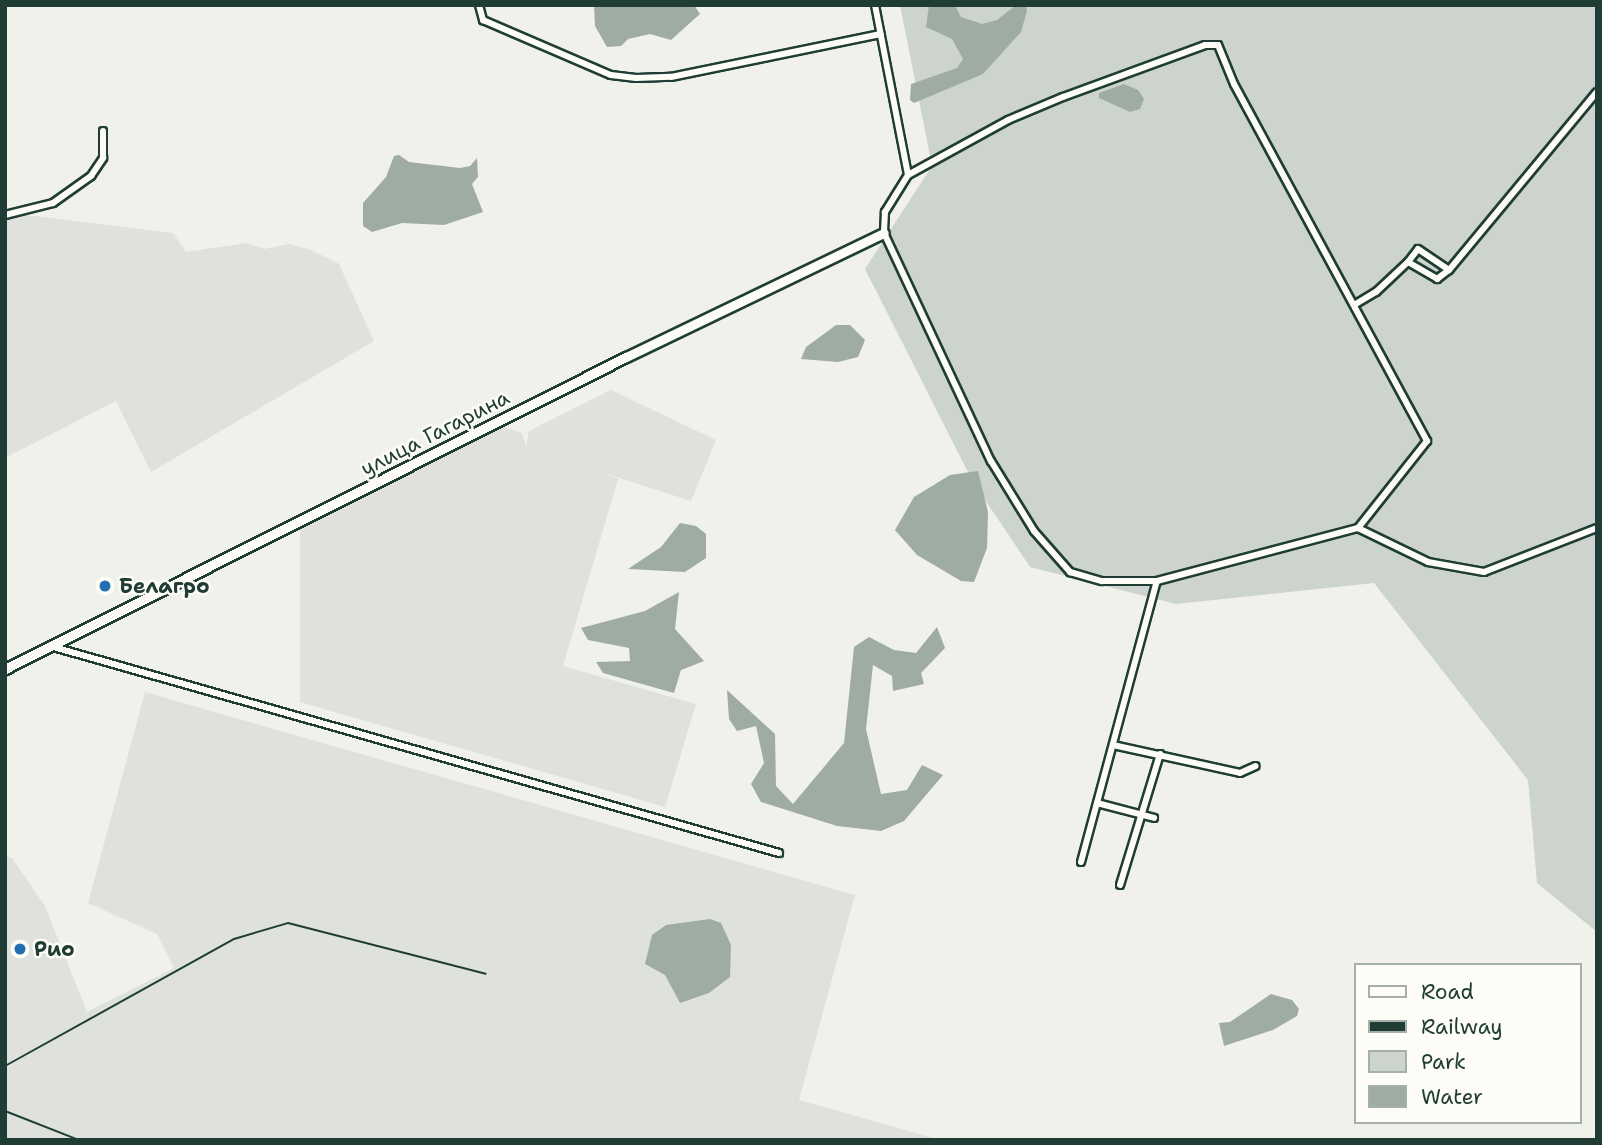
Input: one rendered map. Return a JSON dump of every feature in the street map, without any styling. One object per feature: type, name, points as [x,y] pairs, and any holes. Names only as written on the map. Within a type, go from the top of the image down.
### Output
[{"type":"street","points":[[479,5],[483,20],[611,75],[636,78],[671,77],[881,34]]},
{"type":"street","points":[[876,5],[908,176]]},
{"type":"street","points":[[1205,45],[1218,45],[1234,84],[1427,441],[1357,528],[1157,581],[1080,576],[1062,564],[1034,531],[991,461],[884,233],[886,212],[908,176],[1008,120],[1063,96],[1205,45]]},
{"type":"street","points":[[1408,262],[1437,279],[1449,270],[1597,92]]},
{"type":"street","points":[[5,215],[53,203],[91,176],[103,159],[103,131]]},
{"type":"street","name":"улица Гагарина","points":[[5,669],[884,233]]},
{"type":"street","points":[[1353,305],[1376,292],[1418,249],[1449,270]]},
{"type":"street","points":[[1357,528],[1428,562],[1476,572],[1490,570],[1597,528]]},
{"type":"street","points":[[1081,862],[1157,581]]},
{"type":"street","points":[[50,646],[779,853]]},
{"type":"street","points":[[1113,745],[1240,773],[1256,766]]},
{"type":"street","points":[[1120,886],[1160,754]]},
{"type":"street","points":[[1097,803],[1154,818]]},
{"type":"shaded area","points":[[18,214],[173,233],[186,252],[247,243],[264,249],[289,244],[311,250],[339,264],[374,341],[151,472],[116,401],[5,458],[5,218]]},
{"type":"shaded area","points":[[611,390],[716,440],[691,501],[607,474],[618,479],[563,666],[696,704],[665,807],[300,702],[300,526],[501,426],[522,433],[526,447],[529,431]]},
{"type":"shaded area","points":[[145,692],[855,895],[799,1100],[941,1140],[5,1140],[5,856],[12,858],[45,906],[87,1012],[174,968],[157,934],[88,903]]},
{"type":"green space","points":[[900,5],[1597,5],[1597,932],[1537,883],[1528,780],[1374,583],[1176,604],[1030,567],[973,482],[865,269],[932,166]]},
{"type":"water","points":[[594,5],[694,5],[700,14],[671,40],[650,34],[628,39],[621,46],[607,47],[595,26]]},
{"type":"water","points":[[929,5],[955,5],[961,17],[982,24],[997,20],[1016,5],[1026,5],[1027,11],[1021,32],[983,74],[914,103],[910,100],[911,84],[957,68],[963,59],[952,39],[926,27]]},
{"type":"water","points":[[1124,84],[1138,90],[1144,99],[1140,109],[1130,112],[1099,98],[1099,93]]},
{"type":"water","points":[[399,155],[409,162],[460,168],[470,166],[477,158],[478,177],[472,184],[483,212],[444,225],[402,223],[372,232],[363,226],[363,203],[386,177],[394,156]]},
{"type":"water","points":[[836,325],[850,325],[865,340],[858,357],[838,362],[801,359],[806,347]]},
{"type":"water","points":[[978,471],[988,512],[987,548],[974,582],[961,581],[917,555],[895,530],[914,497],[950,475]]},
{"type":"water","points":[[680,523],[696,526],[706,534],[706,558],[685,572],[628,569],[661,547]]},
{"type":"water","points":[[679,592],[675,629],[704,661],[681,670],[674,693],[603,673],[596,662],[630,661],[629,648],[588,640],[581,628],[645,611]]},
{"type":"water","points":[[937,627],[945,648],[921,673],[924,684],[893,691],[892,676],[873,665],[866,729],[881,794],[907,790],[922,765],[943,775],[904,821],[881,831],[837,826],[761,802],[751,784],[764,763],[756,726],[737,731],[729,719],[727,690],[775,734],[776,786],[793,804],[844,743],[854,647],[869,637],[894,650],[916,653]]},
{"type":"water","points":[[710,919],[721,923],[731,945],[730,977],[709,993],[680,1003],[665,975],[645,964],[652,935],[666,925]]},
{"type":"water","points":[[1271,994],[1292,1000],[1299,1009],[1297,1016],[1273,1030],[1224,1046],[1219,1023],[1230,1022]]},
{"type":"railway","points":[[5,1066],[234,939],[288,923],[486,974]]},
{"type":"railway","points":[[5,1111],[79,1140]]},
{"type":"place","name":"Белагро","points":[[105,586]]},
{"type":"place","name":"Рио","points":[[20,949]]}]
